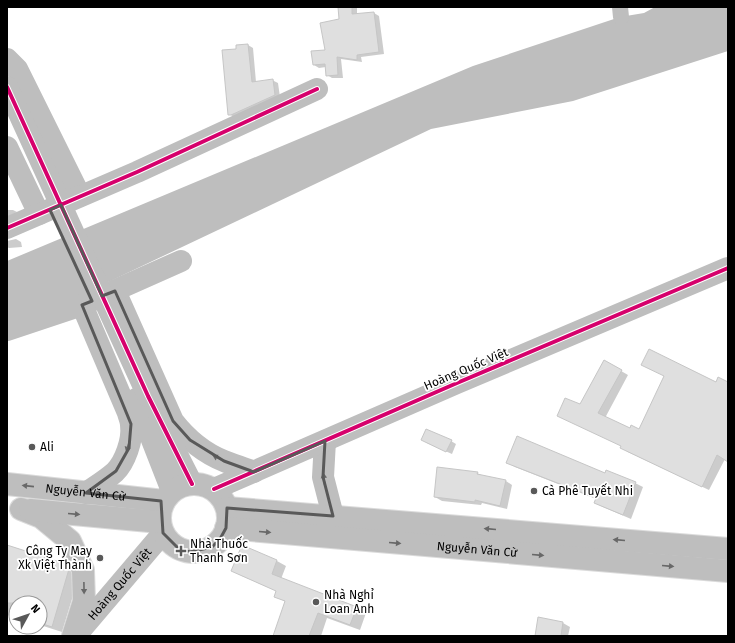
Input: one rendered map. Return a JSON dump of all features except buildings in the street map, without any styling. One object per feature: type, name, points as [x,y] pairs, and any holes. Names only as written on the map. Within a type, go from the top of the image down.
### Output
[{"type":"street","points":[[7,59],[17,69],[80,196]]},
{"type":"street","points":[[7,87],[142,397],[168,496]]},
{"type":"street","points":[[7,228],[137,172],[317,89]]},
{"type":"street","points":[[7,115],[142,397],[192,484]]},
{"type":"street","points":[[7,147],[39,214]]},
{"type":"street","points":[[7,330],[82,305],[181,261]]},
{"type":"street","name":"Hoàng Quốc Việt","points":[[214,489],[457,383],[728,268]]},
{"type":"street","points":[[115,291],[173,421],[182,432],[205,452],[254,472]]},
{"type":"street","points":[[82,305],[132,424],[129,448],[116,471],[86,493]]},
{"type":"street","points":[[325,440],[323,477],[332,516]]},
{"type":"street","name":"Nguyễn Văn Cừ","points":[[7,484],[86,493],[168,496]]},
{"type":"street","points":[[192,484],[203,485],[214,489],[221,497],[227,518],[220,539],[212,547],[201,551],[190,552],[179,548],[170,542],[162,528],[161,510],[168,496],[182,486],[192,484]]},
{"type":"street","points":[[14,508],[41,517],[70,541],[83,570],[84,601],[73,636]]},
{"type":"street","name":"Nguyễn Văn Cừ","points":[[14,508],[162,528]]},
{"type":"street","name":"Nguyễn Văn Cừ","points":[[227,518],[332,516],[728,549]]},
{"type":"street","name":"Nguyễn Văn Cừ","points":[[227,518],[728,571]]},
{"type":"street","name":"Hoàng Quốc Việt","points":[[76,636],[162,528]]},
{"type":"highlighted area","points":[[61,205],[102,296],[115,291],[173,421],[190,440],[224,461],[254,472],[325,441],[323,477],[333,516],[227,508],[226,528],[220,539],[212,547],[190,552],[179,549],[163,533],[161,501],[86,493],[116,471],[129,448],[131,424],[82,305],[92,301],[50,210]]},
{"type":"shaded area","points":[[655,7],[728,7],[728,51],[573,101],[431,129],[7,330],[7,261],[473,66],[620,17],[644,13]]},
{"type":"waterway","points":[[620,7],[621,17]]},
{"type":"cycle path","points":[[7,87],[148,396],[192,484]]},
{"type":"cycle path","points":[[7,228],[137,172],[317,89]]},
{"type":"cycle path","points":[[214,489],[457,383],[728,268]]},
{"type":"place","name":"Ali","points":[[32,447]]},
{"type":"place","name":"Cà Phê Tuyết Nhi","points":[[534,491]]},
{"type":"place","name":"Nhà Thuốc Thanh Sơn","points":[[181,551]]},
{"type":"place","name":"Công Ty May Xk Việt Thành","points":[[100,558]]},
{"type":"place","name":"Nhà Nghỉ Loan Anh","points":[[316,602]]}]
